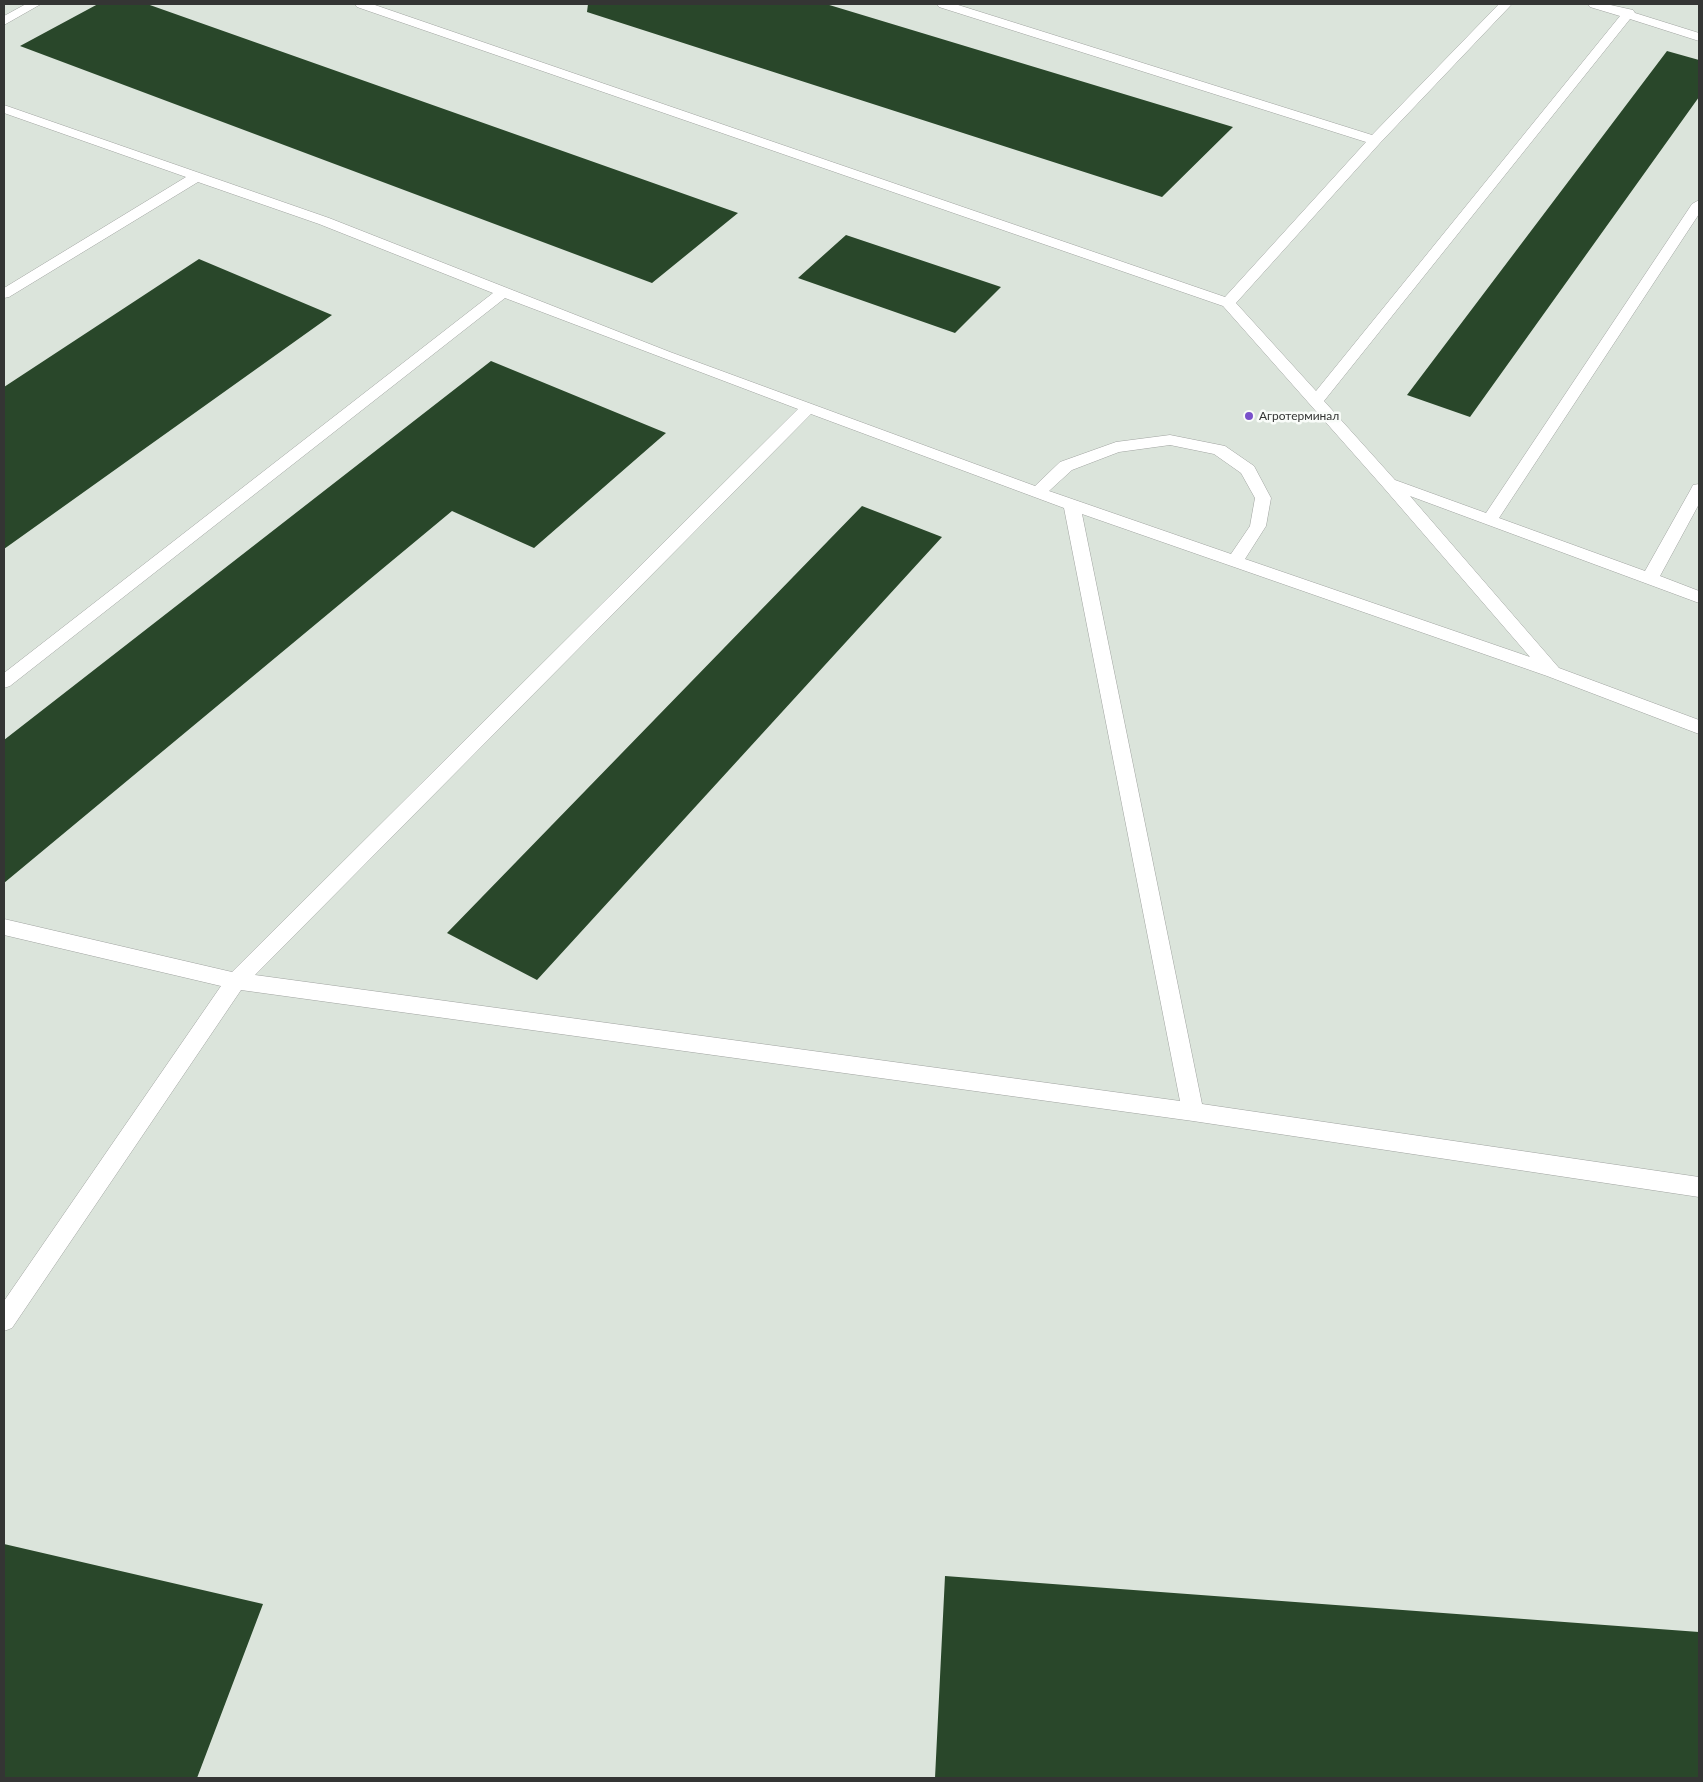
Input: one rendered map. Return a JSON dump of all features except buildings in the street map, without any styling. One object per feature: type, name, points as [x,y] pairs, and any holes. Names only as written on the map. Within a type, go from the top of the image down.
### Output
[{"type":"lane","points":[[4,21],[35,4]]},
{"type":"lane","points":[[361,4],[1228,303],[1554,672]]},
{"type":"lane","points":[[943,4],[1375,140]]},
{"type":"lane","points":[[1228,303],[1375,140],[1506,4]]},
{"type":"lane","points":[[1594,4],[1622,9],[1699,37]]},
{"type":"lane","points":[[1316,401],[1622,9]]},
{"type":"lane","points":[[4,109],[324,221],[502,293],[1072,505],[1554,672],[1699,727]]},
{"type":"lane","points":[[4,294],[196,177]]},
{"type":"lane","points":[[1490,519],[1699,204]]},
{"type":"lane","points":[[4,682],[502,293]]},
{"type":"lane","points":[[4,1320],[236,982],[809,407]]},
{"type":"lane","points":[[1038,492],[1066,466],[1116,447],[1170,440],[1219,450],[1248,470],[1263,498],[1258,526],[1235,560]]},
{"type":"lane","points":[[1389,483],[1650,578],[1699,598]]},
{"type":"lane","points":[[1650,578],[1699,489]]},
{"type":"lane","points":[[1072,505],[1193,1112]]},
{"type":"lane","points":[[4,927],[236,982],[1193,1112],[1699,1187]]},
{"type":"shaded area","points":[[4,4],[1699,4],[1699,1778],[4,1778]]},
{"type":"place","name":"Агротерминал","points":[[1249,416]]}]
